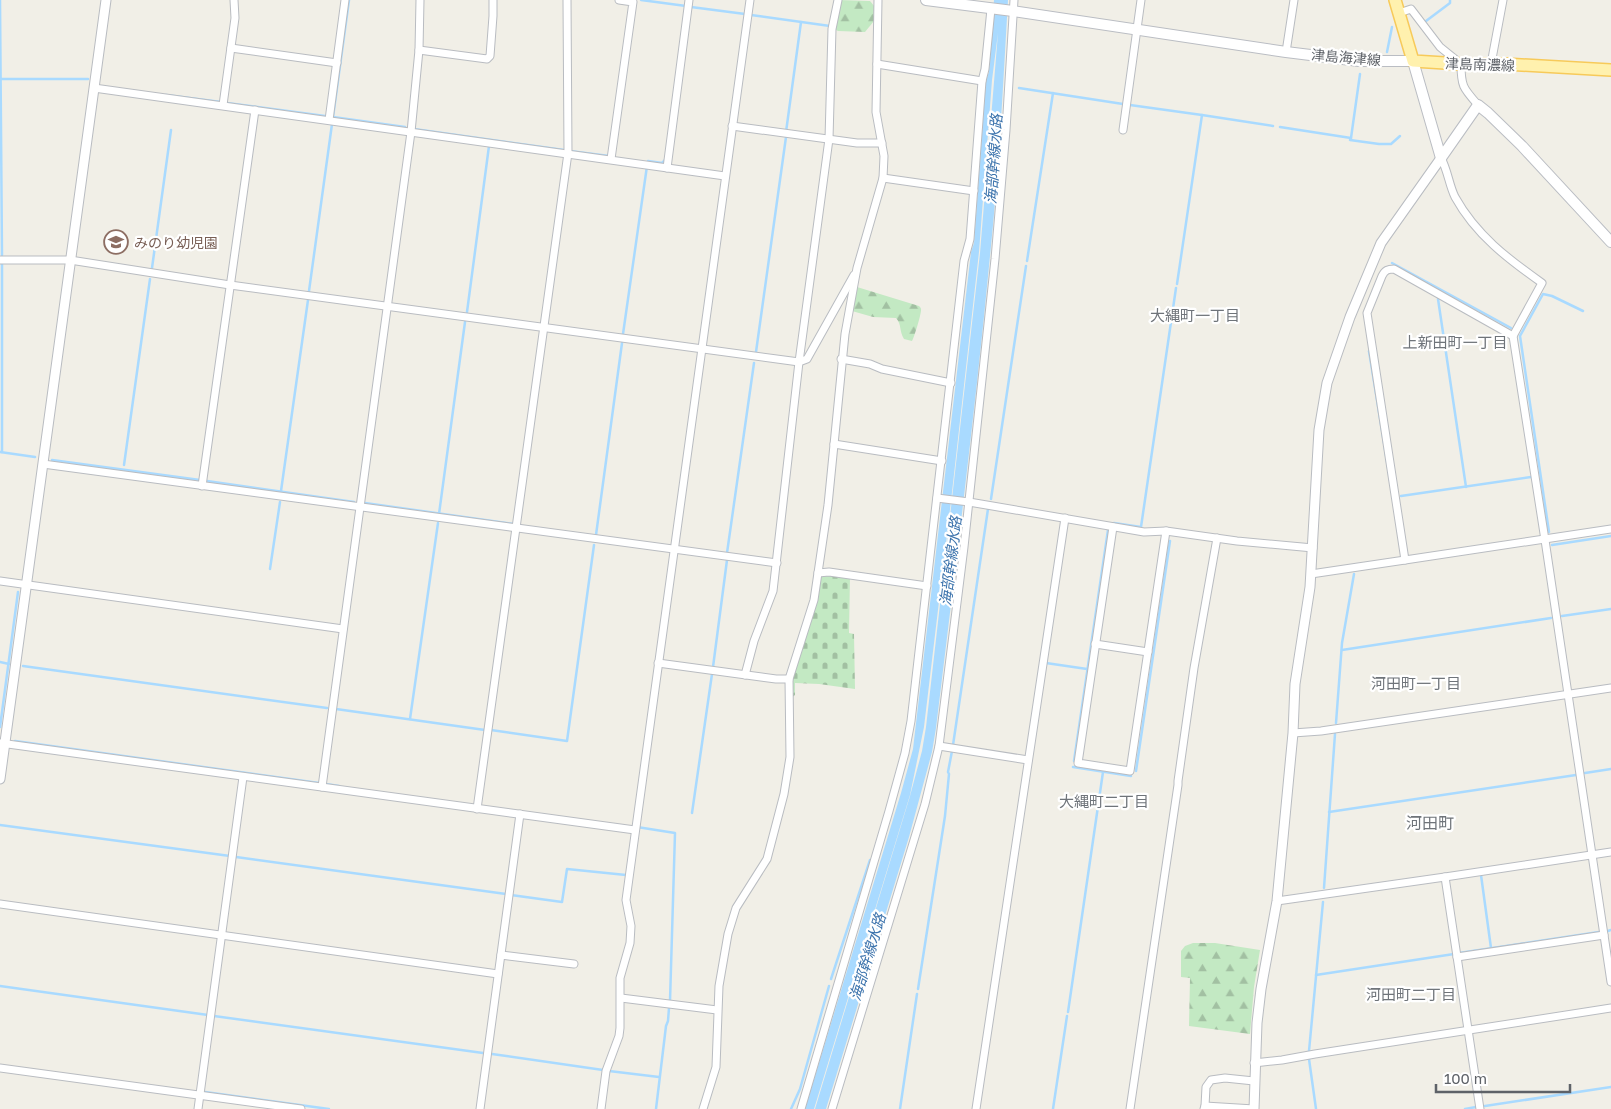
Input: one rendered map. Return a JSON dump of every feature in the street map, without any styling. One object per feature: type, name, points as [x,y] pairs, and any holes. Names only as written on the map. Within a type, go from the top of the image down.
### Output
[{"type":"main road","name":"津島海津線","points":[[926,0],[989,6],[1011,11],[1286,52],[1359,60],[1413,61]]},
{"type":"main road","points":[[1395,0],[1441,158]]},
{"type":"main road","name":"津島南濃線","points":[[1413,61],[1611,70]]},
{"type":"main road","points":[[1441,158],[1478,105],[1522,146],[1611,242]]},
{"type":"street","points":[[0,779],[2,744],[27,585],[106,0]]},
{"type":"street","points":[[223,105],[235,18],[234,0]]},
{"type":"street","points":[[329,120],[345,0]]},
{"type":"street","points":[[322,787],[411,132],[419,50],[420,0]]},
{"type":"street","points":[[419,50],[487,59],[490,56],[493,0]]},
{"type":"street","points":[[477,809],[568,153],[567,0]]},
{"type":"street","points":[[611,160],[633,2],[619,0]]},
{"type":"street","points":[[667,168],[689,0]]},
{"type":"street","points":[[601,1109],[606,1071],[619,1036],[620,978],[630,943],[631,926],[626,900],[750,0]]},
{"type":"street","points":[[745,675],[754,641],[774,591],[799,362],[829,139],[832,29],[838,0]]},
{"type":"street","points":[[703,1109],[716,1067],[719,986],[731,925],[736,908],[767,858],[784,794],[790,757],[789,679],[814,600],[828,505],[841,359],[845,334],[858,268],[883,178],[884,156],[876,112],[878,0]]},
{"type":"street","points":[[832,1109],[925,804],[939,746],[969,502],[995,259],[1006,130],[1011,11],[1014,0]]},
{"type":"street","points":[[1123,130],[1142,0]]},
{"type":"street","points":[[1286,52],[1294,0]]},
{"type":"street","points":[[1490,64],[1503,0]]},
{"type":"street","points":[[801,1109],[905,754],[911,721],[964,262],[970,238],[989,6]]},
{"type":"street","points":[[1399,13],[1412,9],[1440,47],[1461,64],[1461,82],[1478,105]]},
{"type":"street","points":[[231,48],[337,63]]},
{"type":"street","points":[[877,64],[982,81]]},
{"type":"street","points":[[94,88],[725,176]]},
{"type":"street","points":[[202,486],[255,110]]},
{"type":"street","points":[[732,126],[857,143],[882,143]]},
{"type":"street","points":[[1254,1082],[1225,1078],[1210,1080],[1206,1087],[1204,1107],[1254,1109],[1254,1082],[1254,1063],[1257,1023],[1261,989],[1277,901],[1293,733],[1295,684],[1311,574],[1319,430],[1327,382],[1381,242],[1441,158],[1454,195],[1479,231],[1507,259],[1542,283],[1513,336],[1611,982]]},
{"type":"street","points":[[883,178],[974,191]]},
{"type":"street","points":[[0,260],[70,260],[387,307],[799,362],[807,359],[858,268]]},
{"type":"street","points":[[1405,560],[1368,313],[1382,276],[1385,271],[1394,269],[1513,336]]},
{"type":"street","points":[[841,359],[950,383]]},
{"type":"street","points":[[834,444],[942,462]]},
{"type":"street","points":[[43,464],[777,563]]},
{"type":"street","points":[[937,498],[1144,532],[1166,531],[1313,548]]},
{"type":"street","points":[[976,1109],[1064,518]]},
{"type":"street","points":[[1113,526],[1078,763],[1130,771],[1166,531]]},
{"type":"street","points":[[1311,574],[1545,540],[1611,528]]},
{"type":"street","points":[[1130,1109],[1194,668],[1217,538]]},
{"type":"street","points":[[818,573],[829,572],[927,586]]},
{"type":"street","points":[[0,581],[343,629]]},
{"type":"street","points":[[1096,644],[1148,652]]},
{"type":"street","points":[[658,663],[776,679],[789,679]]},
{"type":"street","points":[[1293,733],[1331,730],[1611,688]]},
{"type":"street","points":[[2,744],[635,830]]},
{"type":"street","points":[[939,746],[1028,760]]},
{"type":"street","points":[[198,1109],[243,776]]},
{"type":"street","points":[[480,1109],[520,814]]},
{"type":"street","points":[[1277,901],[1611,852]]},
{"type":"street","points":[[1445,877],[1480,1109]]},
{"type":"street","points":[[0,904],[498,974]]},
{"type":"street","points":[[1457,957],[1604,934]]},
{"type":"street","points":[[501,955],[574,964]]},
{"type":"street","points":[[621,998],[717,1010]]},
{"type":"street","points":[[1254,1063],[1611,1008]]},
{"type":"street","points":[[0,1068],[301,1109]]},
{"type":"green space","points":[[838,0],[870,1],[875,7],[874,21],[865,32],[838,31],[834,29]]},
{"type":"green space","points":[[857,287],[919,306],[921,309],[920,315],[912,341],[904,339],[896,318],[873,317],[852,311]]},
{"type":"green space","points":[[822,576],[850,577],[849,633],[854,634],[855,689],[795,683],[795,695],[791,698],[791,681],[819,580]]},
{"type":"green space","points":[[1193,943],[1215,943],[1260,950],[1254,987],[1250,1034],[1189,1026],[1190,978],[1181,977],[1181,951],[1185,946]]},
{"type":"water","name":"海部幹線水路","points":[[994,0],[1008,0],[996,192],[971,433],[932,752],[909,837],[826,1109],[815,1109],[910,796],[922,751],[980,253],[998,33],[992,80],[979,252],[924,727],[910,795],[814,1109],[805,1109],[913,749],[971,252],[974,243]]},
{"type":"waterway","points":[[0,0],[2,255]]},
{"type":"waterway","points":[[349,0],[333,117],[405,127]]},
{"type":"waterway","points":[[641,0],[686,6]]},
{"type":"waterway","points":[[1426,21],[1450,3],[1450,0]]},
{"type":"waterway","points":[[691,7],[745,14]]},
{"type":"waterway","points":[[751,15],[830,26]]},
{"type":"waterway","points":[[786,132],[801,22]]},
{"type":"waterway","points":[[1387,52],[1392,27]]},
{"type":"waterway","points":[[1280,127],[1351,138],[1360,74]]},
{"type":"waterway","points":[[1,79],[88,79]]},
{"type":"waterway","points":[[1019,88],[1123,104]]},
{"type":"waterway","points":[[1027,261],[1053,93]]},
{"type":"waterway","points":[[166,95],[221,102]]},
{"type":"waterway","points":[[227,103],[325,116]]},
{"type":"waterway","points":[[1130,105],[1202,115]]},
{"type":"waterway","points":[[1177,284],[1202,115],[1273,126]]},
{"type":"waterway","points":[[309,291],[332,124]]},
{"type":"waterway","points":[[414,129],[564,150]]},
{"type":"waterway","points":[[152,268],[171,130]]},
{"type":"waterway","points":[[1351,138],[1350,140],[1391,144],[1400,136]]},
{"type":"waterway","points":[[756,352],[786,137]]},
{"type":"waterway","points":[[467,312],[489,146]]},
{"type":"waterway","points":[[570,151],[609,156],[609,154]]},
{"type":"waterway","points":[[648,161],[662,163],[665,160]]},
{"type":"waterway","points":[[623,334],[647,166]]},
{"type":"waterway","points":[[1392,263],[1511,328]]},
{"type":"waterway","points":[[2,264],[2,452]]},
{"type":"waterway","points":[[991,499],[1026,266]]},
{"type":"waterway","points":[[124,465],[150,279]]},
{"type":"waterway","points":[[1114,523],[1141,527],[1176,288]]},
{"type":"waterway","points":[[1549,532],[1520,336],[1543,294],[1552,296],[1583,311]]},
{"type":"waterway","points":[[1438,299],[1466,487]]},
{"type":"waterway","points":[[281,491],[308,300]]},
{"type":"waterway","points":[[439,514],[465,322]]},
{"type":"waterway","points":[[596,535],[622,343]]},
{"type":"waterway","points":[[1369,351],[1393,498]]},
{"type":"waterway","points":[[726,553],[754,363]]},
{"type":"waterway","points":[[0,452],[35,457]]},
{"type":"waterway","points":[[52,460],[200,480]]},
{"type":"waterway","points":[[1401,496],[1531,477]]},
{"type":"waterway","points":[[207,481],[354,502]]},
{"type":"waterway","points":[[270,569],[280,502]]},
{"type":"waterway","points":[[365,503],[514,524]]},
{"type":"waterway","points":[[953,745],[988,509]]},
{"type":"waterway","points":[[410,719],[438,523]]},
{"type":"waterway","points":[[1074,761],[1108,530]]},
{"type":"waterway","points":[[1552,545],[1611,536]]},
{"type":"waterway","points":[[1136,771],[1170,541]]},
{"type":"waterway","points":[[491,730],[567,741],[594,545]]},
{"type":"waterway","points":[[713,667],[727,560]]},
{"type":"waterway","points":[[1336,723],[1342,643],[1354,574]]},
{"type":"waterway","points":[[0,727],[18,592]]},
{"type":"waterway","points":[[1562,616],[1611,609]]},
{"type":"waterway","points":[[1342,650],[1551,618]]},
{"type":"waterway","points":[[0,662],[9,664]]},
{"type":"waterway","points":[[1046,663],[1087,669]]},
{"type":"waterway","points":[[23,666],[327,708]]},
{"type":"waterway","points":[[692,813],[712,674]]},
{"type":"waterway","points":[[336,709],[485,730]]},
{"type":"waterway","points":[[1324,888],[1335,734]]},
{"type":"waterway","points":[[15,741],[319,783]]},
{"type":"waterway","points":[[918,989],[945,816],[948,772],[952,751]]},
{"type":"waterway","points":[[1073,767],[1131,776]]},
{"type":"waterway","points":[[1585,773],[1611,769]]},
{"type":"waterway","points":[[1068,1012],[1103,772]]},
{"type":"waterway","points":[[1329,812],[1576,775]]},
{"type":"waterway","points":[[326,784],[339,786]]},
{"type":"waterway","points":[[0,825],[230,856]]},
{"type":"waterway","points":[[637,827],[675,833],[670,1001]]},
{"type":"waterway","points":[[236,857],[506,894]]},
{"type":"waterway","points":[[831,979],[870,860]]},
{"type":"waterway","points":[[511,895],[562,902],[567,869],[626,875]]},
{"type":"waterway","points":[[1481,875],[1491,948]]},
{"type":"waterway","points":[[1309,1051],[1323,902]]},
{"type":"waterway","points":[[1459,953],[1599,932]]},
{"type":"waterway","points":[[1316,975],[1454,954]]},
{"type":"waterway","points":[[0,986],[208,1015]]},
{"type":"waterway","points":[[791,1109],[800,1089],[829,986]]},
{"type":"waterway","points":[[900,1109],[917,994]]},
{"type":"waterway","points":[[656,1109],[669,1008]]},
{"type":"waterway","points":[[214,1016],[483,1053]]},
{"type":"waterway","points":[[1053,1109],[1067,1016]]},
{"type":"waterway","points":[[492,1054],[603,1070]]},
{"type":"waterway","points":[[1309,1059],[1316,1109]]},
{"type":"waterway","points":[[609,1071],[659,1077]]},
{"type":"waterway","points":[[1485,1106],[1611,1087]]},
{"type":"waterway","points":[[205,1092],[329,1109]]},
{"type":"waterway","points":[[1465,1109],[1476,1107]]},
{"type":"place","name":"みのり幼児園","points":[[116,242]]},
{"type":"district","name":"大縄町一丁目","points":[[1195,315]]},
{"type":"district","name":"上新田町一丁目","points":[[1455,342]]},
{"type":"district","name":"河田町一丁目","points":[[1416,683]]},
{"type":"district","name":"大縄町二丁目","points":[[1104,801]]},
{"type":"district","name":"河田町","points":[[1430,823]]},
{"type":"district","name":"河田町二丁目","points":[[1411,994]]}]
